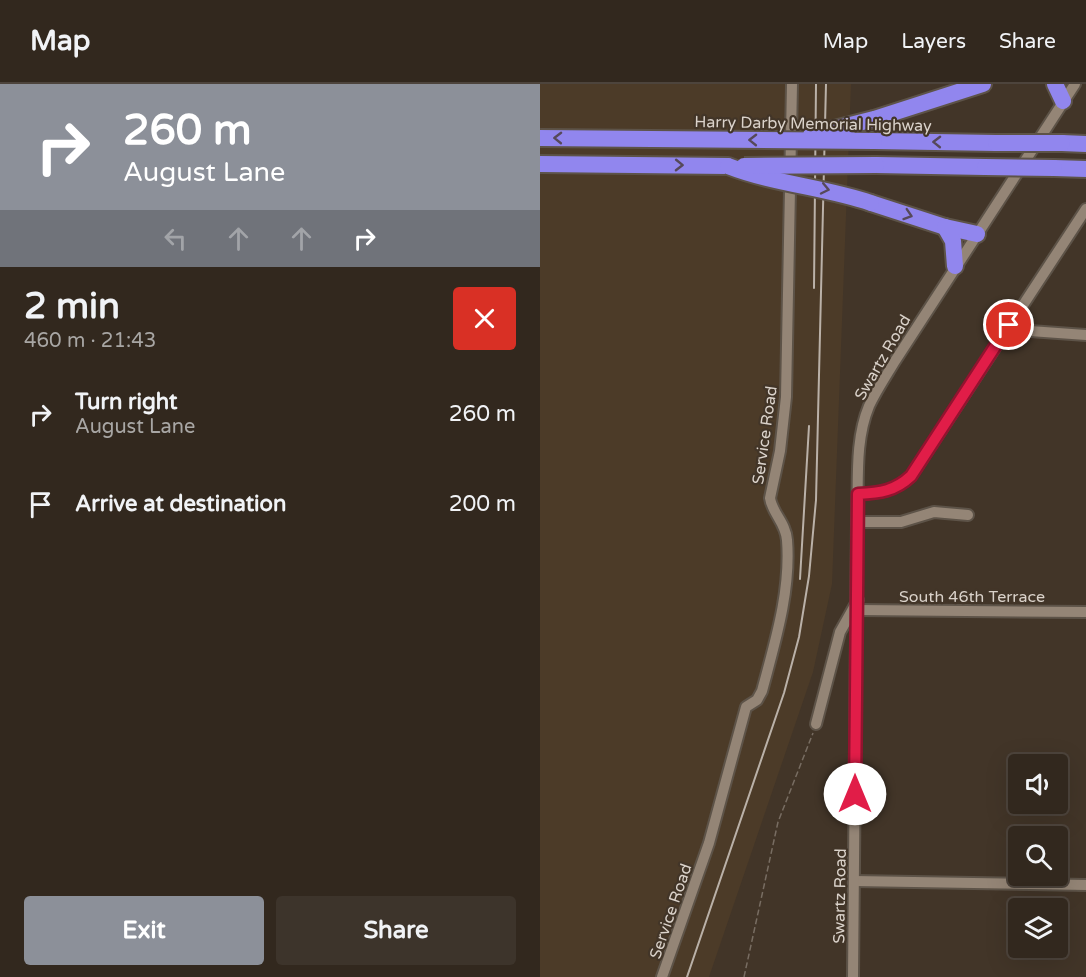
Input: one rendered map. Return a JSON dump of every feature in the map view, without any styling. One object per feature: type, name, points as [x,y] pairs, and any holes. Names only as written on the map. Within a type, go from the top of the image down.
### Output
[{"type":"highway","points":[[795,140],[873,119],[983,84]]},
{"type":"highway","points":[[1055,84],[1064,101]]},
{"type":"highway","name":"Harry Darby Memorial Highway","points":[[540,138],[1086,144]]},
{"type":"highway","points":[[540,164],[876,165],[1086,169]]},
{"type":"highway","points":[[728,166],[752,175],[842,193],[945,227],[977,234]]},
{"type":"highway","points":[[945,227],[953,241],[956,266]]},
{"type":"street","name":"Service Road","points":[[662,977],[713,833],[746,707],[757,700],[762,691],[780,625],[787,541],[782,520],[771,505],[770,498],[780,451],[786,397],[792,84]]},
{"type":"street","name":"Swartz Road","points":[[853,977],[857,522],[859,454],[869,406],[895,361],[1075,84]]},
{"type":"street","points":[[858,494],[888,492],[900,486],[911,476],[1086,209]]},
{"type":"street","points":[[1074,228],[1086,230]]},
{"type":"street","points":[[1009,325],[1030,332],[1086,335]]},
{"type":"street","points":[[857,522],[901,522],[934,512],[968,515]]},
{"type":"street","points":[[816,724],[840,632],[858,605]]},
{"type":"street","name":"South 46th Terrace","points":[[858,605],[1086,612]]},
{"type":"street","points":[[854,881],[1086,885]]},
{"type":"path","points":[[744,977],[778,822],[816,724]]},
{"type":"shaded area","points":[[540,84],[851,84],[832,584],[813,672],[709,977],[540,977]]},
{"type":"railway","points":[[814,288],[816,84]]},
{"type":"railway","points":[[687,977],[784,693],[799,637],[809,576],[816,500],[826,84]]},
{"type":"railway","points":[[800,579],[809,426]]},
{"type":"route","points":[[855,794],[858,494],[888,492],[900,486],[911,476],[1009,325]]}]
